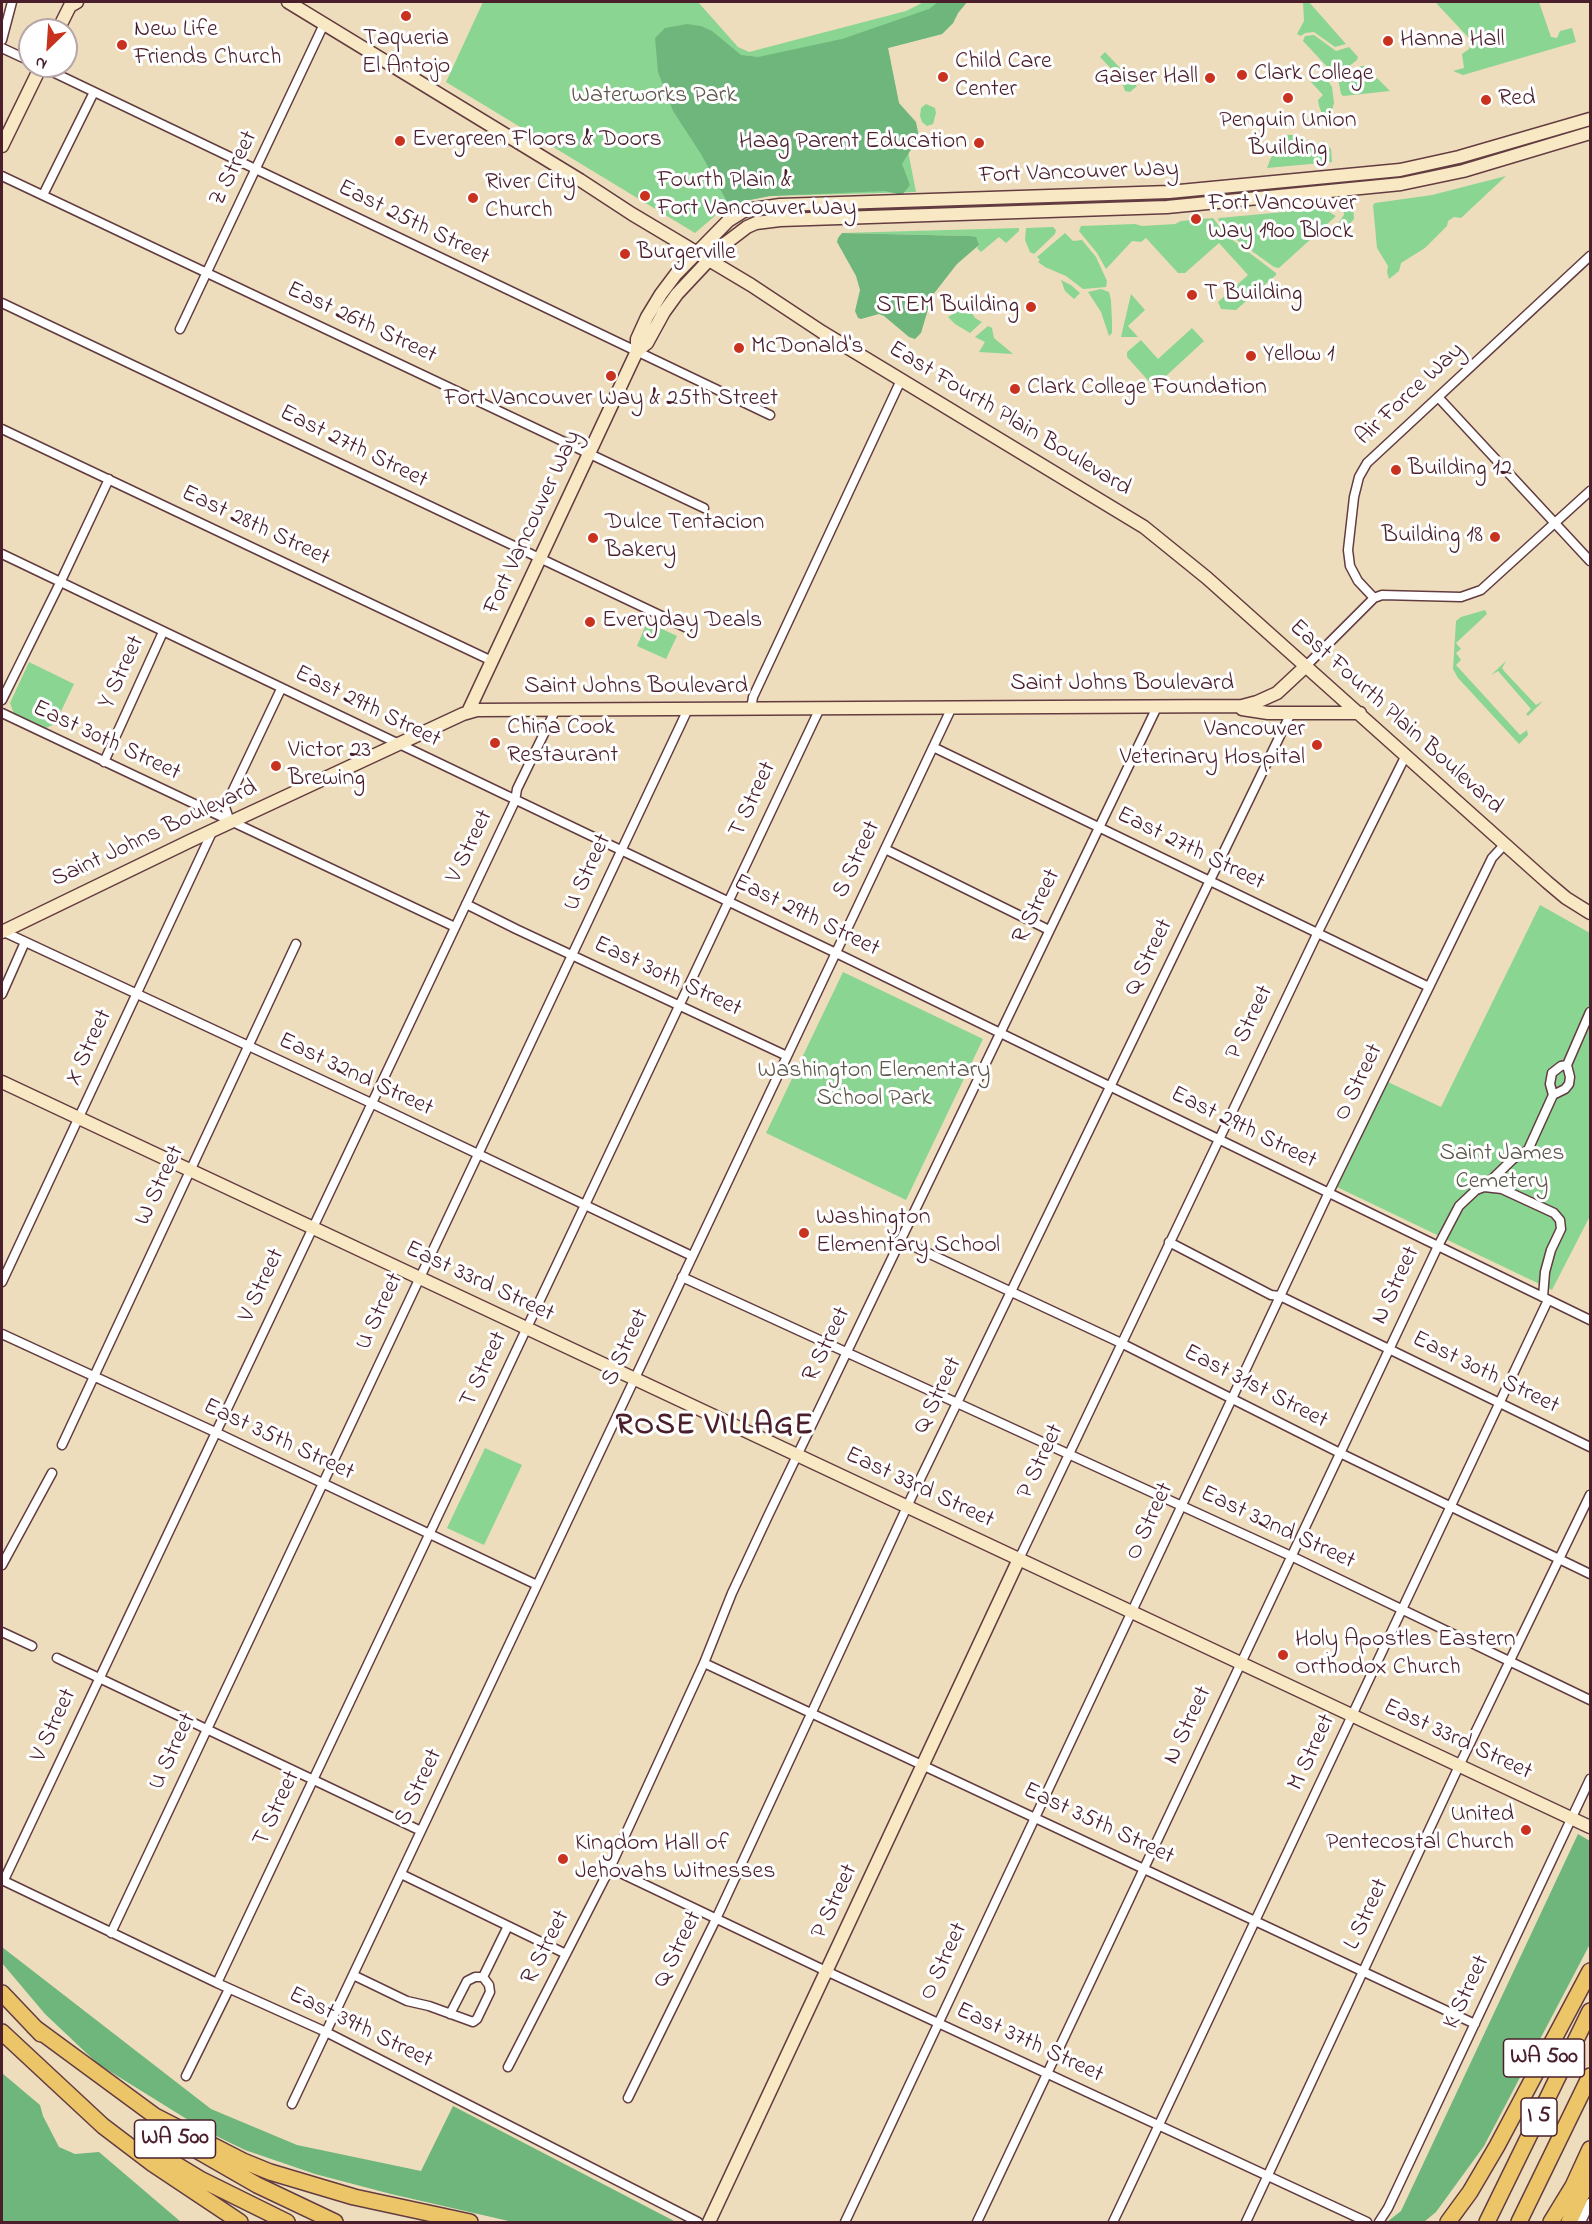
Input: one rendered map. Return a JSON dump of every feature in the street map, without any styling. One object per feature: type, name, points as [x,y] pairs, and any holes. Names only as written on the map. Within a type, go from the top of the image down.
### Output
[{"type":"highway","name":"WA 500","points":[[1437,2223],[1467,2188],[1497,2146],[1590,1971]]},
{"type":"highway","name":"WA 500","points":[[2,1993],[57,2049],[128,2107],[174,2138],[257,2185],[335,2223]]},
{"type":"highway","name":"I 5","points":[[1487,2223],[1590,2011]]},
{"type":"highway","points":[[34,2027],[155,2116],[243,2162],[354,2197],[470,2223]]},
{"type":"highway","name":"WA 500","points":[[2,2032],[33,2064],[104,2118],[170,2162],[287,2223]]},
{"type":"highway","points":[[33,2064],[103,2126],[178,2182],[240,2223]]},
{"type":"highway","name":"I 5","points":[[1519,2223],[1590,2076]]},
{"type":"highway","points":[[1448,2223],[1470,2192],[1497,2146]]},
{"type":"highway","points":[[1552,2222],[1573,2186],[1590,2149]]},
{"type":"highway","points":[[1569,2223],[1590,2176]]},
{"type":"street","points":[[2,40],[12,2]]},
{"type":"street","name":"East Fourth Plain Boulevard","points":[[288,2],[751,285],[822,332],[1144,527],[1360,713],[1556,889],[1590,913]]},
{"type":"street","points":[[64,18],[72,3]]},
{"type":"street","name":"Z Street","points":[[180,329],[324,24]]},
{"type":"street","points":[[2,48],[18,56]]},
{"type":"street","points":[[2,146],[34,78]]},
{"type":"street","name":"East 25th Street","points":[[65,78],[770,415]]},
{"type":"street","points":[[43,195],[94,92]]},
{"type":"street","name":"Fort Vancouver Way","points":[[468,712],[637,351],[637,339],[654,306],[676,274],[722,226],[736,215],[764,207],[791,205],[1168,192],[1401,170],[1460,158],[1590,119]]},
{"type":"street","name":"Fort Vancouver Way","points":[[637,351],[647,343],[671,302],[709,260],[739,232],[756,223],[848,217],[1167,207],[1362,188],[1416,182],[1448,175],[1590,133]]},
{"type":"street","name":"East 26th Street","points":[[2,176],[704,508]]},
{"type":"street","name":"Air Force Way","points":[[1374,598],[1358,581],[1350,566],[1348,550],[1354,497],[1359,477],[1367,463],[1590,256]]},
{"type":"street","name":"East 27th Street","points":[[2,303],[687,628]]},
{"type":"street","points":[[751,709],[753,697],[901,380]]},
{"type":"street","points":[[1438,397],[1590,561]]},
{"type":"street","name":"East 28th Street","points":[[2,429],[492,661]]},
{"type":"street","points":[[2,700],[109,479]]},
{"type":"street","points":[[1306,666],[1374,598],[1390,594],[1461,597],[1475,594],[1488,585],[1590,491]]},
{"type":"street","name":"East 29th Street","points":[[2,554],[836,953],[1590,1320]]},
{"type":"street","name":"Y Street","points":[[104,762],[163,632]]},
{"type":"street","name":"Saint Johns Boulevard","points":[[2,932],[213,830],[468,712],[485,709],[1232,707],[1251,704],[1270,697],[1287,685],[1306,666]]},
{"type":"street","points":[[230,822],[225,807],[281,689]]},
{"type":"street","name":"S Street","points":[[292,2104],[952,707]]},
{"type":"street","name":"R Street","points":[[508,2067],[610,1868],[704,1663],[732,1593],[845,1353],[1157,707]]},
{"type":"street","points":[[1232,707],[1268,713],[1360,713]]},
{"type":"street","name":"T Street","points":[[217,1983],[820,708]]},
{"type":"street","name":"V Street","points":[[3,1880],[515,801],[518,789],[556,709]]},
{"type":"street","name":"U Street","points":[[111,1933],[688,709]]},
{"type":"street","name":"East 30th Street","points":[[2,713],[455,927]]},
{"type":"street","name":"Q Street","points":[[628,2098],[716,1919],[907,1507],[1290,713]]},
{"type":"street","name":"East 27th Street","points":[[933,747],[1429,987]]},
{"type":"street","name":"P Street","points":[[709,2223],[1121,1342],[1317,933],[1406,755]]},
{"type":"street","name":"X Street","points":[[2,1282],[213,830]]},
{"type":"street","name":"O Street","points":[[845,2223],[1329,1192],[1492,858],[1505,844]]},
{"type":"street","points":[[885,849],[1049,930]]},
{"type":"street","name":"East 30th Street","points":[[466,904],[787,1056]]},
{"type":"street","name":"East 32nd Street","points":[[2,932],[371,1103],[692,1256]]},
{"type":"street","points":[[2,994],[25,942]]},
{"type":"street","name":"W Street","points":[[62,1445],[296,944]]},
{"type":"street","points":[[1567,1065],[1552,1073],[1550,1084],[1553,1095],[1565,1089],[1569,1084],[1567,1065],[1590,1012]]},
{"type":"street","name":"East 33rd Street","points":[[2,1083],[1590,1827]]},
{"type":"street","name":"N Street","points":[[977,2223],[1438,1246],[1459,1206],[1513,1159],[1528,1150],[1553,1095]]},
{"type":"street","name":"M Street","points":[[1113,2223],[1499,1403],[1546,1298],[1545,1272],[1551,1250],[1561,1228],[1560,1220],[1554,1213],[1502,1189],[1484,1186]]},
{"type":"street","name":"East 31st Street","points":[[900,1240],[1121,1342],[1340,1453],[1590,1574]]},
{"type":"street","name":"East 30th Street","points":[[1169,1242],[1271,1295],[1280,1296],[1590,1447]]},
{"type":"street","name":"East 32nd Street","points":[[682,1277],[1291,1556],[1590,1700]]},
{"type":"street","name":"East 35th Street","points":[[2,1334],[537,1585]]},
{"type":"street","points":[[2,1565],[52,1473]]},
{"type":"street","name":"L Street","points":[[1246,2223],[1459,1766],[1590,1495]]},
{"type":"street","points":[[2,1632],[32,1646]]},
{"type":"street","points":[[57,1658],[421,1831]]},
{"type":"street","name":"East 35th Street","points":[[704,1663],[1035,1816],[1474,2024]]},
{"type":"street","name":"K Street","points":[[1379,2223],[1590,1779]]},
{"type":"street","name":"East 37th Street","points":[[610,1868],[1367,2223]]},
{"type":"street","points":[[401,1874],[566,1954]]},
{"type":"street","name":"East 39th Street","points":[[3,1880],[229,1989],[327,2032],[698,2223]]},
{"type":"street","points":[[483,1977],[508,1926]]},
{"type":"street","points":[[353,1975],[407,2001],[473,2022],[477,2019],[490,1992],[489,1985],[483,1977]]},
{"type":"street","points":[[450,2014],[467,1980],[483,1977]]},
{"type":"street","points":[[186,2076],[229,1989]]},
{"type":"street","points":[[1581,2223],[1590,2205]]},
{"type":"green space","name":"Waterworks Park","points":[[483,2],[698,2],[738,47],[749,52],[906,11],[924,2],[967,2],[953,23],[942,34],[888,48],[916,192],[770,196],[744,201],[730,207],[716,215],[695,233],[446,82]]},
{"type":"green space","points":[[938,2],[967,2],[953,23],[942,34],[888,48],[899,103],[916,122],[920,142],[910,151],[902,164],[910,185],[902,195],[885,191],[770,196],[744,201],[730,207],[701,154],[673,111],[658,72],[655,38],[665,28],[687,24],[701,26],[712,31],[741,55],[758,57],[842,39],[929,9]]},
{"type":"green space","points":[[1303,2],[1309,2],[1346,44],[1335,47],[1314,32],[1301,36],[1297,34],[1304,21]]},
{"type":"green space","points":[[1438,2],[1539,2],[1551,37],[1557,38],[1560,31],[1572,28],[1576,42],[1463,75],[1453,71],[1464,68],[1462,54],[1469,49],[1471,43],[1437,4]]},
{"type":"green space","points":[[1314,35],[1336,51],[1349,47],[1358,57],[1357,60],[1348,67],[1332,72],[1303,41],[1305,36]]},
{"type":"green space","points":[[1105,52],[1137,86],[1130,92],[1125,91],[1121,79],[1100,57]]},
{"type":"green space","points":[[1365,66],[1390,91],[1343,96],[1338,79]]},
{"type":"green space","points":[[1319,73],[1324,74],[1332,87],[1334,103],[1329,122],[1324,119],[1319,106],[1318,100],[1323,95],[1311,82]]},
{"type":"green space","points":[[926,104],[935,108],[936,113],[933,124],[927,126],[922,122],[920,116],[921,108]]},
{"type":"green space","points":[[1288,135],[1297,135],[1314,145],[1324,141],[1331,149],[1332,162],[1267,168],[1277,142]]},
{"type":"green space","points":[[1506,176],[1461,218],[1454,217],[1448,221],[1447,226],[1425,248],[1401,263],[1399,271],[1389,279],[1388,266],[1377,248],[1373,205],[1375,203],[1432,195]]},
{"type":"green space","points":[[1353,205],[1354,219],[1344,230],[1339,222],[1344,215],[1343,206]]},
{"type":"green space","points":[[1327,208],[1336,216],[1279,268],[1274,267],[1227,233],[1218,219],[1219,218]]},
{"type":"green space","points":[[1213,218],[1226,235],[1276,273],[1236,310],[1221,309],[1218,302],[1248,275],[1219,243],[1185,273],[1178,273],[1146,238],[1141,242],[1132,241],[1106,269],[1097,253],[1079,231],[1081,226],[1175,224],[1181,221]]},
{"type":"green space","points":[[1053,227],[1056,230],[1055,234],[1034,254],[1030,252],[1025,240],[1026,228]]},
{"type":"green space","points":[[1019,228],[1019,231],[1006,243],[999,237],[981,252],[977,248],[979,245],[969,236],[842,233]]},
{"type":"green space","points":[[842,233],[969,236],[976,237],[979,245],[957,264],[932,296],[921,333],[915,339],[879,314],[858,318],[855,311],[860,290],[856,276],[837,242]]},
{"type":"green space","points":[[1065,233],[1073,241],[1082,240],[1096,257],[1107,281],[1106,287],[1083,289],[1066,276],[1038,262],[1040,260],[1037,257]]},
{"type":"green space","points":[[1061,280],[1080,293],[1074,299],[1065,291]]},
{"type":"green space","points":[[1101,289],[1109,292],[1111,300],[1112,333],[1109,336],[1101,312],[1088,292]]},
{"type":"green space","points":[[1131,294],[1145,310],[1128,326],[1138,337],[1121,337]]},
{"type":"green space","points":[[967,305],[975,318],[982,322],[970,333],[948,317],[955,313],[956,309]]},
{"type":"green space","points":[[988,326],[992,328],[994,338],[1013,354],[979,352],[985,342],[975,337]]},
{"type":"green space","points":[[1192,328],[1204,341],[1154,387],[1127,357],[1127,352],[1141,340],[1158,359]]},
{"type":"green space","points":[[1485,610],[1487,614],[1456,643],[1461,649],[1456,653],[1461,660],[1456,665],[1520,735],[1527,730],[1528,735],[1519,744],[1458,678],[1453,669],[1456,621],[1461,617]]},
{"type":"green space","points":[[647,622],[677,636],[666,659],[637,646]]},
{"type":"green space","points":[[1506,661],[1502,668],[1504,671],[1536,705],[1543,701],[1528,716],[1526,714],[1531,709],[1498,671],[1491,675]]},
{"type":"green space","points":[[29,662],[74,684],[55,724],[46,728],[14,714],[10,703]]},
{"type":"green space","name":"Saint James Cemetery","points":[[1540,905],[1590,933],[1590,1216],[1552,1290],[1337,1187],[1388,1082],[1441,1107]]},
{"type":"green space","name":"Washington Elementary School Park","points":[[843,972],[983,1039],[906,1200],[766,1133]]},
{"type":"green space","points":[[485,1448],[522,1465],[484,1545],[447,1528]]},
{"type":"green space","points":[[1578,1834],[1590,1841],[1590,1944],[1484,2146],[1436,2212],[1424,2222],[1387,2222],[1401,2211]]},
{"type":"green space","points":[[2,1947],[211,2109],[297,2145],[421,2171],[453,2106],[676,2222],[513,2222],[315,2174],[245,2150],[206,2131],[98,2064],[45,2014],[2,1963]]},
{"type":"green space","points":[[2,2073],[40,2105],[43,2116],[59,2147],[75,2154],[99,2152],[181,2222],[2,2222]]},
{"type":"place","name":"Taqueria El Antojo","points":[[406,16]]},
{"type":"place","name":"Hanna Hall","points":[[1388,41]]},
{"type":"place","name":"New Life Friends Church","points":[[122,45]]},
{"type":"place","name":"Clark College","points":[[1242,75]]},
{"type":"place","name":"Child Care Center","points":[[943,77]]},
{"type":"place","name":"Gaiser Hall","points":[[1210,78]]},
{"type":"place","name":"Penguin Union Building","points":[[1288,98]]},
{"type":"place","name":"Red","points":[[1486,100]]},
{"type":"place","name":"Evergreen Floors & Doors","points":[[400,141]]},
{"type":"place","name":"Haag Parent Education","points":[[979,143]]},
{"type":"place","name":"Fourth Plain & Fort Vancouver Way","points":[[645,196]]},
{"type":"place","name":"River City Church","points":[[473,198]]},
{"type":"place","name":"Fort Vancouver Way 1900 Block","points":[[1196,219]]},
{"type":"place","name":"Burgerville","points":[[625,254]]},
{"type":"place","name":"T Building","points":[[1192,295]]},
{"type":"place","name":"STEM Building","points":[[1031,307]]},
{"type":"place","name":"McDonald's","points":[[739,348]]},
{"type":"place","name":"Yellow 1","points":[[1251,356]]},
{"type":"place","name":"Fort Vancouver Way & 25th Street","points":[[611,376]]},
{"type":"place","name":"Clark College Foundation","points":[[1015,389]]},
{"type":"place","name":"Building 12","points":[[1396,470]]},
{"type":"place","name":"Building 18","points":[[1495,537]]},
{"type":"place","name":"Dulce Tentacion Bakery","points":[[593,538]]},
{"type":"place","name":"Everyday Deals","points":[[590,622]]},
{"type":"place","name":"China Cook Restaurant","points":[[495,743]]},
{"type":"place","name":"Vancouver Veterinary Hospital","points":[[1317,745]]},
{"type":"place","name":"Victor 23 Brewing","points":[[276,766]]},
{"type":"place","name":"Washington Elementary School","points":[[804,1233]]},
{"type":"place","name":"Holy Apostles Eastern Orthodox Church","points":[[1283,1655]]},
{"type":"place","name":"United Pentecostal Church","points":[[1526,1830]]},
{"type":"place","name":"Kingdom Hall of Jehovahs Witnesses","points":[[563,1859]]},
{"type":"district","name":"ROSE VILLAGE","points":[[715,1428]]}]
